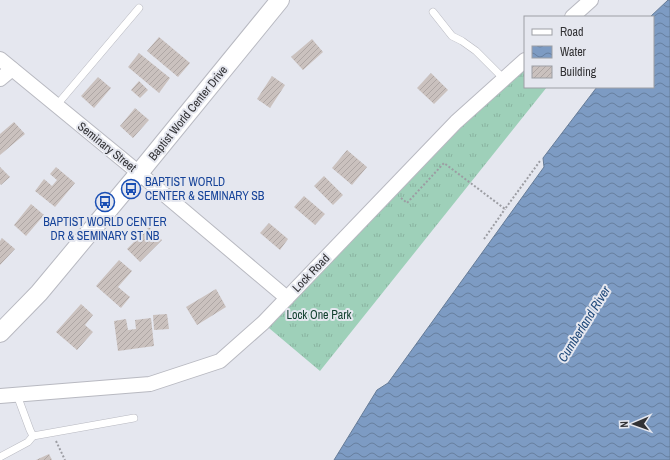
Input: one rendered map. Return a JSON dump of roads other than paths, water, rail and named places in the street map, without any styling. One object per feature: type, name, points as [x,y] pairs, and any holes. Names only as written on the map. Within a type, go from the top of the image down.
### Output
[{"type":"street","name":"Baptist World Center Drive","points":[[0,333],[40,293],[280,0]]},
{"type":"street","points":[[573,16],[591,0]]},
{"type":"street","name":"Seminary Street","points":[[0,59],[139,173],[287,298]]},
{"type":"street","name":"Lock Road","points":[[0,396],[150,384],[220,361],[263,323],[456,122],[524,61]]},
{"type":"street","points":[[0,79],[12,69]]},
{"type":"lane","points":[[56,106],[139,8]]},
{"type":"lane","points":[[432,12],[452,36],[476,51],[504,79]]},
{"type":"lane","points":[[17,395],[33,436]]},
{"type":"lane","points":[[0,457],[28,442],[33,436],[134,418]]},
{"type":"water","name":"Cumberland River","points":[[668,0],[670,0],[670,460],[334,460],[377,390],[388,383],[544,167],[543,158],[596,88],[654,88],[654,16],[651,16]]},
{"type":"place","name":"BAPTIST WORLD CENTER & SEMINARY SB","points":[[131,189]]},
{"type":"place","name":"BAPTIST WORLD CENTER DR & SEMINARY ST NB","points":[[105,202]]},
{"type":"park label","name":"Lock One Park","points":[[319,315]]}]
